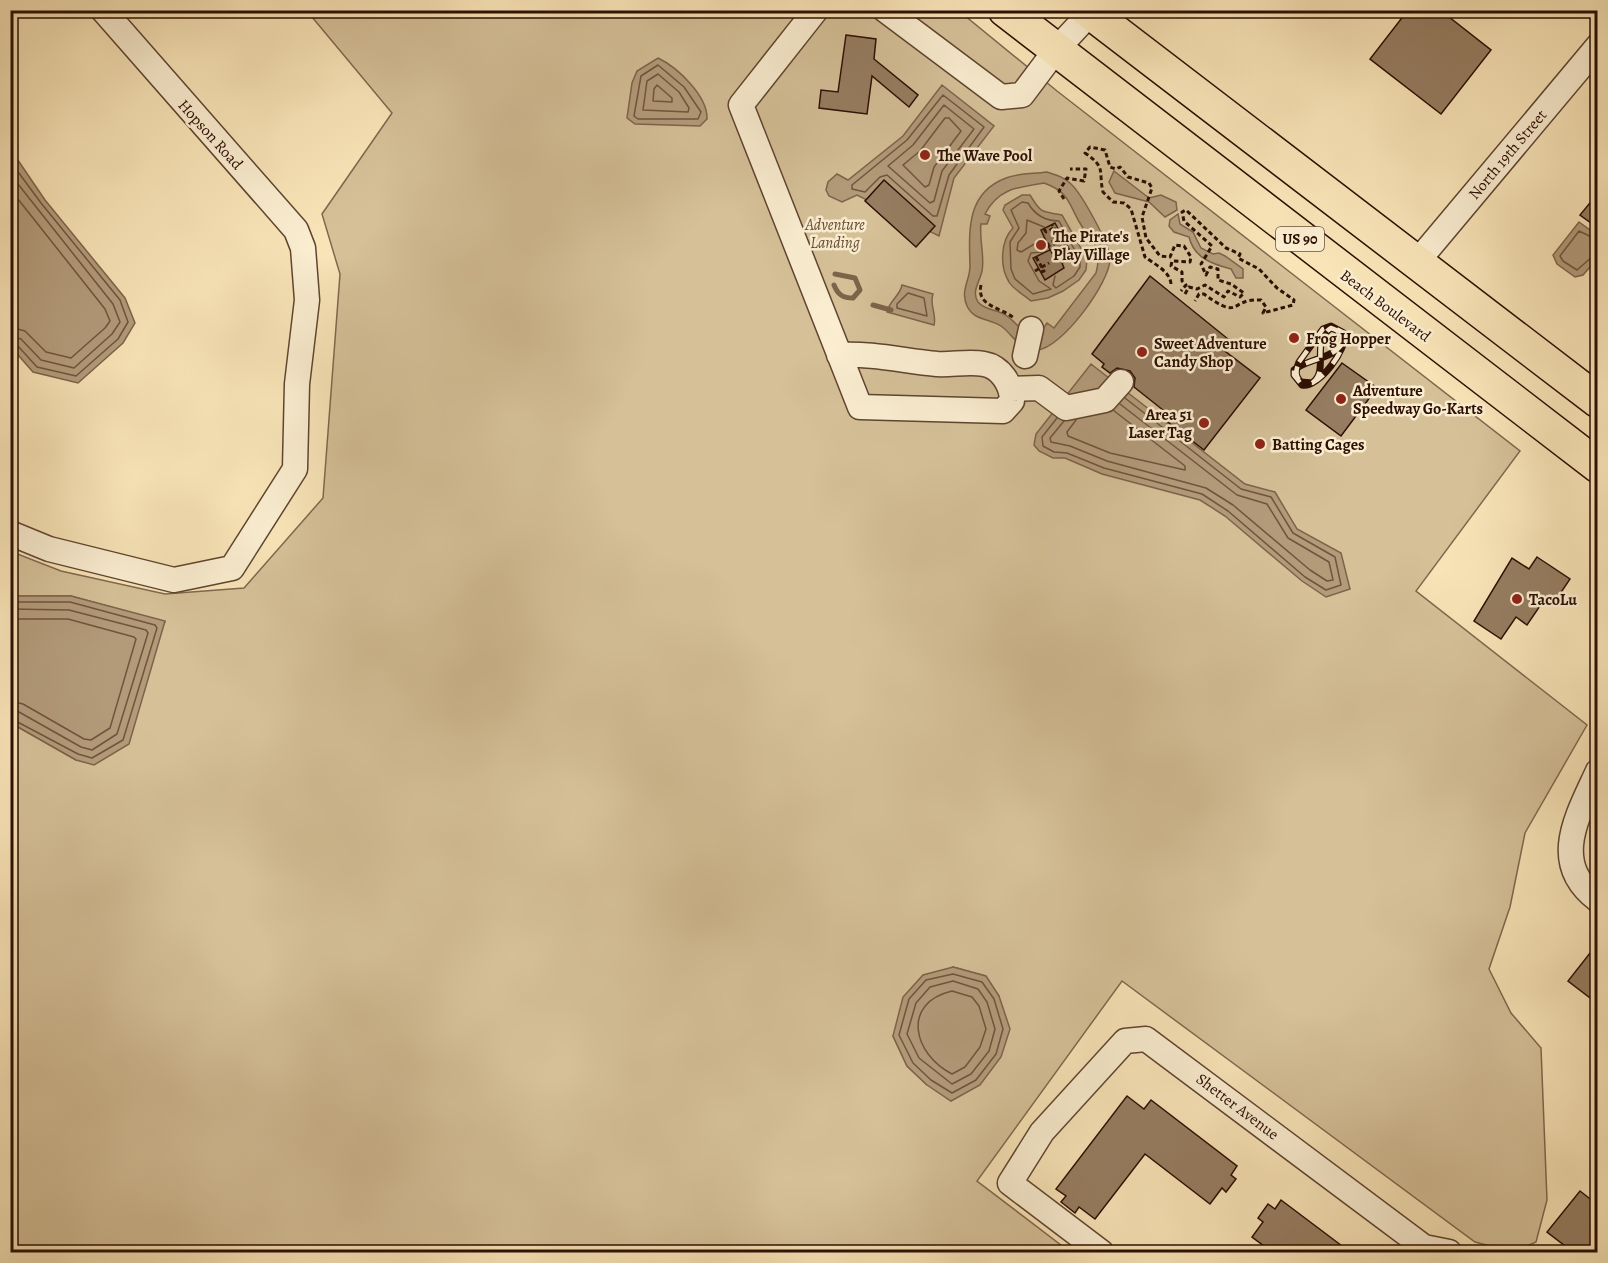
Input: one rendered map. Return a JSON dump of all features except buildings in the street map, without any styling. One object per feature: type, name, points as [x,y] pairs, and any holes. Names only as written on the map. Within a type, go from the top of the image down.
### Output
[{"type":"highway","name":"Beach Boulevard","points":[[1005,10],[1055,51],[1598,466]]},
{"type":"highway","points":[[1090,11],[1598,401]]},
{"type":"highway","points":[[1563,439],[1582,430],[1598,442]]},
{"type":"street","name":"Hopson Road","points":[[10,532],[49,549],[174,580],[232,568],[296,469],[297,384],[307,300],[303,248],[296,230],[104,10]]},
{"type":"street","points":[[816,10],[741,105],[839,355],[860,407],[1004,411],[1012,401],[1012,389],[1003,375],[985,364],[937,364],[861,354],[839,355]]},
{"type":"street","points":[[885,10],[1000,97],[1022,95],[1055,51],[1090,11]]},
{"type":"street","name":"North 19th Street","points":[[1417,262],[1594,59]]},
{"type":"street","points":[[1025,356],[1026,326]]},
{"type":"street","points":[[1012,389],[1039,388],[1066,408],[1105,400],[1120,382]]},
{"type":"street","points":[[1598,771],[1571,838],[1570,865],[1581,887],[1598,900]]},
{"type":"street","name":"Shetter Avenue","points":[[1101,1252],[1011,1183],[1042,1132],[1125,1041],[1146,1039],[1424,1250],[1449,1252]]},
{"type":"path","points":[[1171,284],[1157,264],[1145,257],[1131,209],[1124,203],[1113,202],[1102,192],[1103,172],[1095,160],[1085,153],[1090,147],[1105,150],[1110,167],[1116,169],[1120,167],[1128,177],[1149,183],[1152,188],[1148,193],[1142,217],[1146,238],[1160,256],[1170,257],[1175,245],[1184,246],[1191,257],[1190,262],[1172,261],[1171,266],[1182,272],[1182,281],[1186,285],[1181,291]]},
{"type":"path","points":[[1064,199],[1059,191],[1067,178],[1084,181],[1086,169],[1080,167],[1070,169]]},
{"type":"path","points":[[1185,294],[1190,287],[1197,289],[1205,285],[1224,297],[1228,291],[1240,297],[1244,293],[1231,284],[1218,280],[1218,269],[1210,267],[1206,274],[1201,264],[1212,246],[1184,221],[1182,213],[1186,210],[1226,248],[1240,254],[1238,258],[1259,269],[1277,288],[1294,300],[1293,305],[1263,313],[1266,307],[1261,300],[1254,299],[1229,309],[1223,308],[1204,294],[1199,294],[1195,301]]},
{"type":"path","points":[[1044,229],[1046,232],[1054,228],[1058,237],[1063,240],[1071,258]]},
{"type":"path","points":[[1056,259],[1048,244],[1058,237]]},
{"type":"path","points":[[1036,257],[1040,268],[1049,263]]},
{"type":"path","points":[[981,285],[979,293],[982,300],[1007,312],[1026,326]]},
{"type":"green space","name":"Adventure Landing","points":[[307,11],[959,11],[1057,91],[1520,451],[1416,591],[1587,725],[1525,833],[1510,907],[1489,969],[1511,1013],[1541,1048],[1547,1200],[1536,1242],[1513,1252],[1475,1242],[1122,981],[977,1181],[1070,1252],[11,1252],[11,723],[76,760],[165,622],[71,596],[11,596],[10,551],[61,571],[165,594],[244,588],[323,498],[340,274],[322,214],[392,113]],"holes":[[[953,967],[985,976],[999,996],[927,1085],[907,1066],[893,1036]]]},
{"type":"water","points":[[658,58],[674,68],[697,92],[706,110],[707,119],[700,126],[635,124],[627,118],[632,83],[637,71]]},
{"type":"water","name":"The Wave Pool","points":[[942,85],[994,126],[954,178],[939,236],[857,195],[842,202],[829,196],[826,190],[828,182],[837,174],[848,180],[903,136]]},
{"type":"water","points":[[11,150],[45,200],[125,298],[135,323],[123,343],[78,383],[33,372],[11,347]]},
{"type":"water","points":[[1114,171],[1149,198],[1161,195],[1176,202],[1177,210],[1165,217],[1149,202],[1115,193],[1109,182]]},
{"type":"water","points":[[1047,172],[1063,178],[1076,189],[1101,232],[1110,259],[1102,283],[1071,327],[1059,339],[1037,350],[1025,348],[1001,326],[978,317],[970,311],[965,300],[965,290],[970,271],[970,227],[977,203],[983,193],[1011,176]],"holes":[[[1044,183],[1060,191],[1068,201],[1083,228],[1079,231],[1085,238],[1089,235],[1092,239],[1098,263],[1096,273],[1054,328],[1047,323],[1038,336],[1027,333],[1003,314],[984,307],[978,302],[975,294],[983,265],[981,224],[987,224],[990,216],[985,214],[1002,194],[1025,186]]]},
{"type":"water","name":"The Pirate's Play Village","points":[[1022,195],[1030,195],[1043,211],[1062,215],[1087,259],[1086,270],[1079,280],[1048,298],[1031,301],[1011,285],[1006,276],[1003,261],[1006,239],[1013,228],[1003,210],[1005,205]]},
{"type":"water","points":[[1178,214],[1180,224],[1193,232],[1201,248],[1213,254],[1219,253],[1225,256],[1243,269],[1243,278],[1236,278],[1231,269],[1217,265],[1199,255],[1189,237],[1174,232],[1169,226],[1170,220]]},
{"type":"water","points":[[1579,222],[1597,235],[1597,259],[1583,275],[1575,277],[1557,264],[1553,255]]},
{"type":"water","points":[[902,285],[933,294],[934,325],[887,312]]},
{"type":"water","points":[[1091,364],[1245,484],[1275,492],[1297,529],[1341,553],[1350,589],[1326,597],[1302,581],[1225,516],[1200,500],[1102,474],[1065,458],[1053,458],[1039,451],[1034,445],[1036,434]]},
{"type":"water","points":[[11,596],[71,596],[165,621],[129,744],[94,765],[76,760],[11,723]]},
{"type":"water","points":[[953,967],[986,976],[999,996],[1010,1029],[1001,1057],[980,1085],[951,1101],[927,1085],[907,1066],[893,1036],[903,997],[923,975]]},
{"type":"waterway","points":[[834,285],[839,294],[846,297],[853,298],[860,290],[855,278],[835,274]]},
{"type":"waterway","points":[[873,305],[891,310]]},
{"type":"railway","points":[[1299,362],[1297,368],[1296,370],[1297,377],[1301,382],[1312,383],[1320,371],[1320,364],[1320,356],[1322,340],[1325,334],[1331,328],[1340,334],[1344,340],[1335,351],[1322,358],[1314,360],[1300,366],[1294,370],[1294,375],[1302,385],[1309,385],[1316,381],[1337,357],[1342,348],[1344,340],[1344,333],[1331,326],[1323,329],[1299,362]]},
{"type":"place","name":"The Wave Pool","points":[[925,155]]},
{"type":"place","name":"The Pirate's Play Village","points":[[1041,245]]},
{"type":"place","name":"Frog Hopper","points":[[1294,338]]},
{"type":"place","name":"Sweet Adventure Candy Shop","points":[[1142,352]]},
{"type":"place","name":"Adventure Speedway Go-Karts","points":[[1341,399]]},
{"type":"place","name":"Area 51 Laser Tag","points":[[1204,423]]},
{"type":"place","name":"Batting Cages","points":[[1260,444]]},
{"type":"place","name":"TacoLu","points":[[1517,599]]}]
